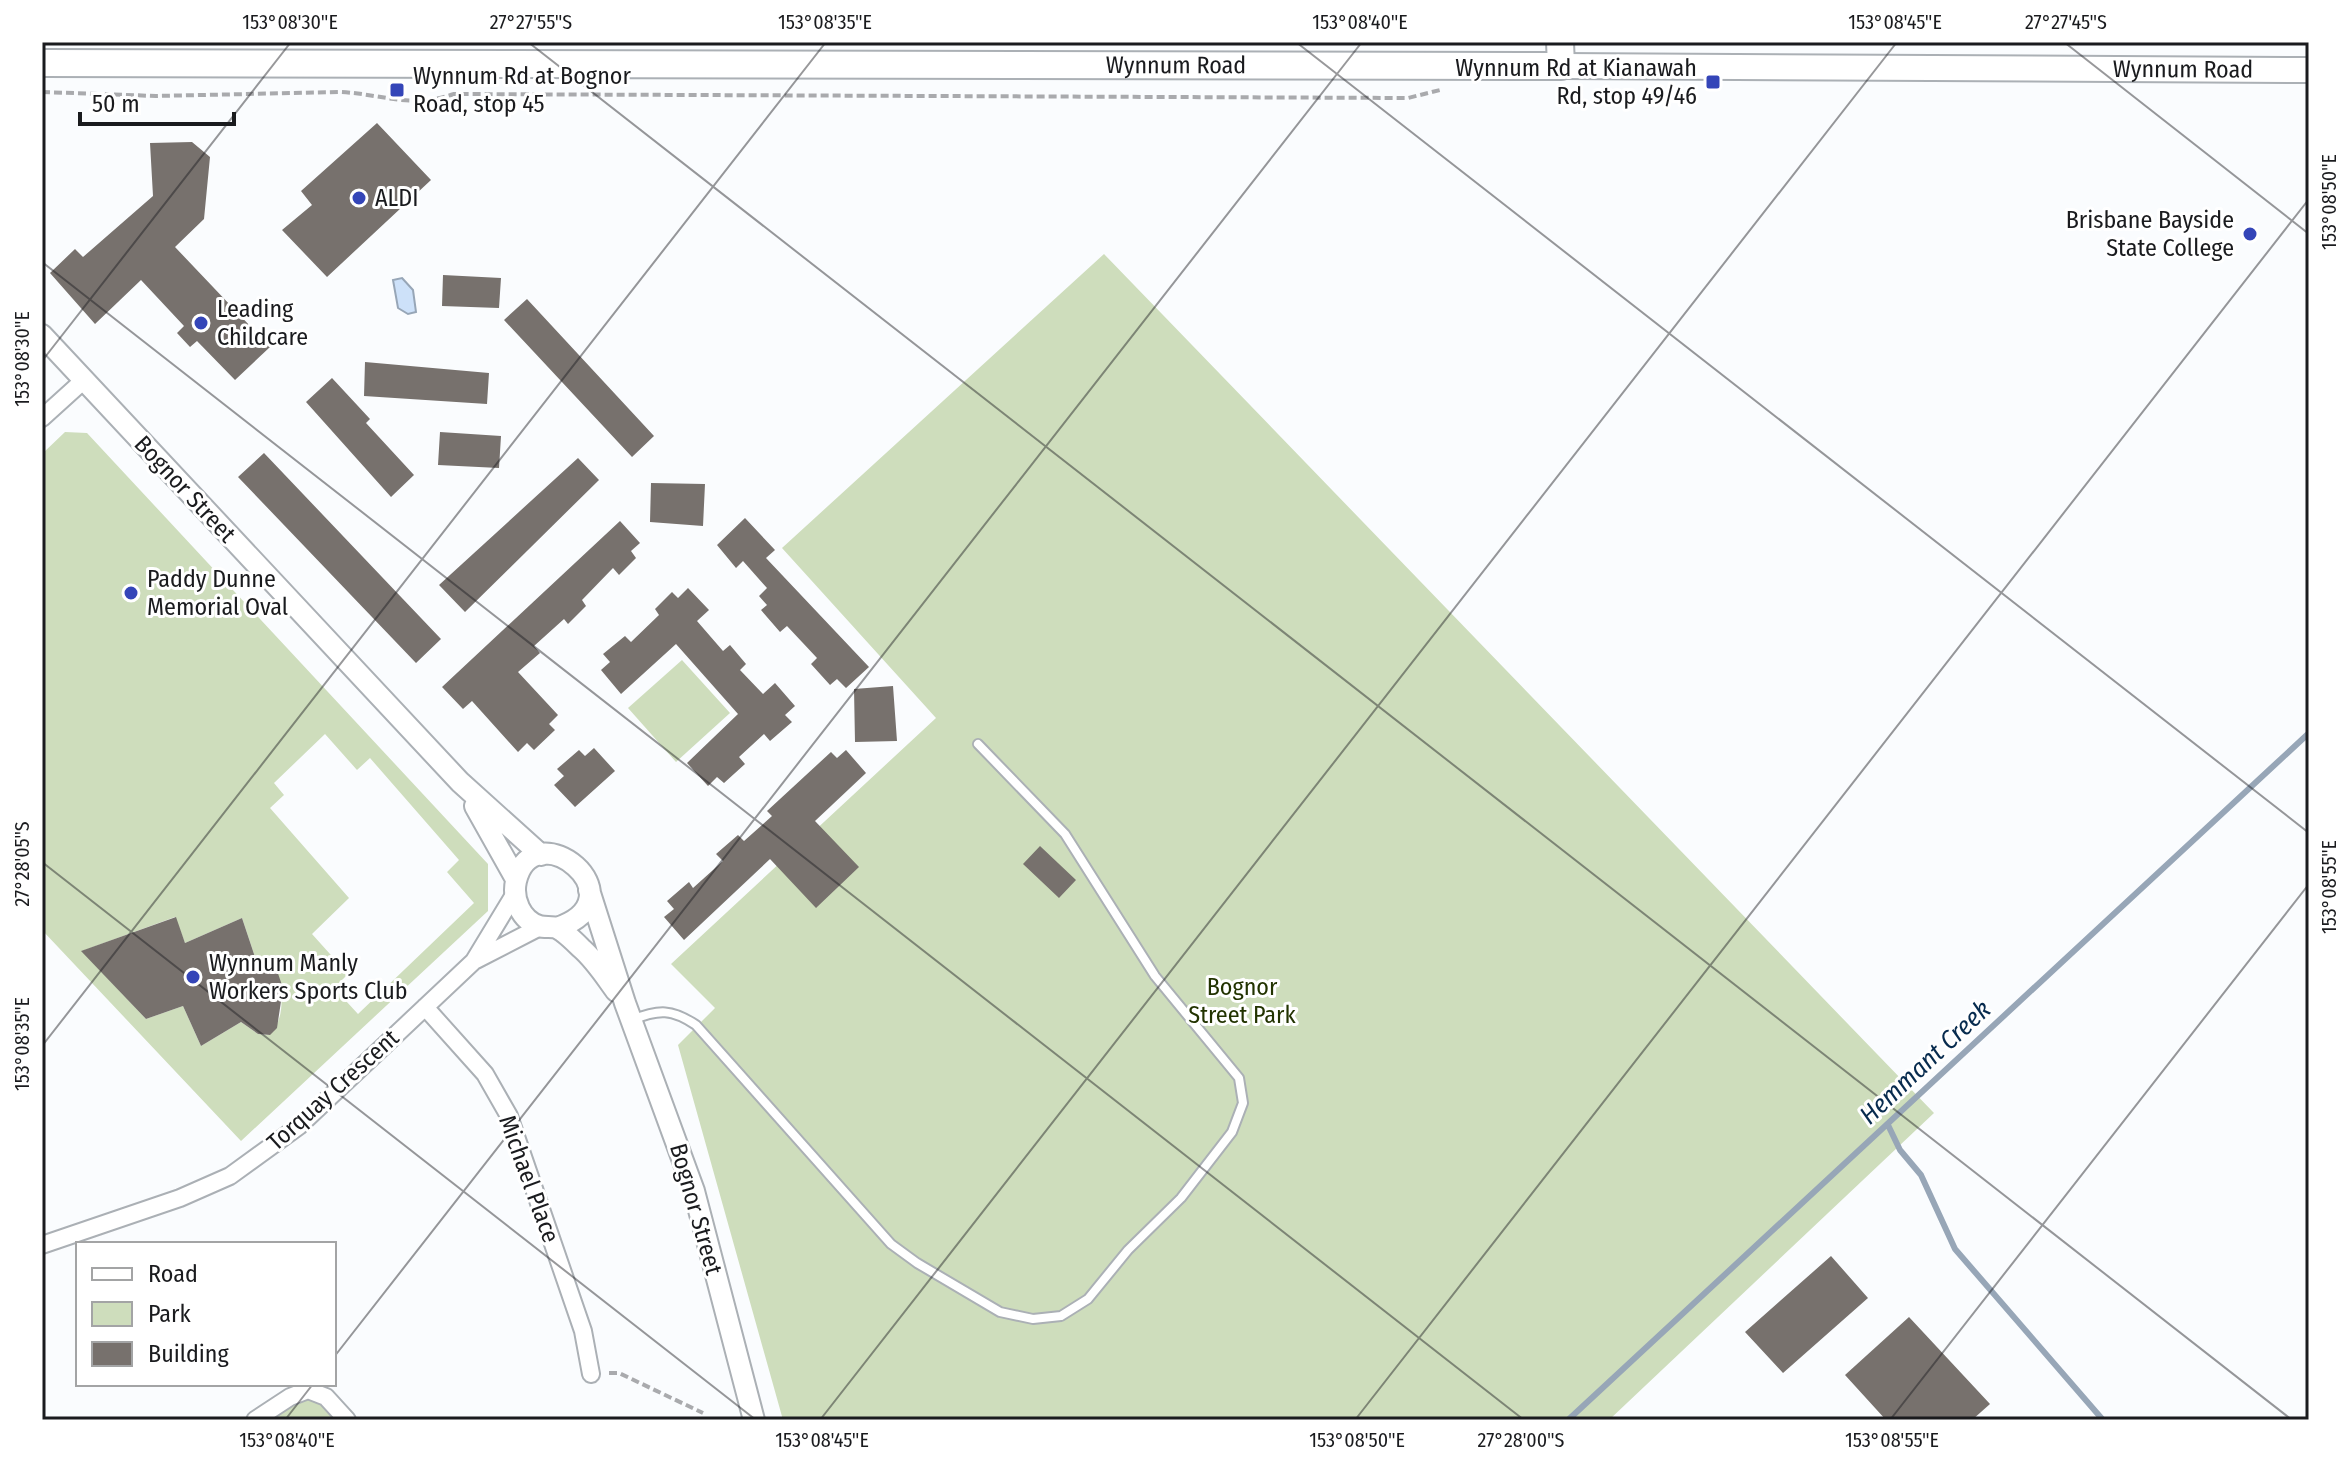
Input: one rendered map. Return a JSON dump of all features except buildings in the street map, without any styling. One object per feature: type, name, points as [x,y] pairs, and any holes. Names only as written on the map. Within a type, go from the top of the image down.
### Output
[{"type":"main road","name":"Wynnum Road","points":[[42,63],[1561,54],[2309,70]]},
{"type":"street","name":"Bognor Street","points":[[42,335],[460,782],[541,855],[557,854],[570,859],[583,871],[628,1012],[694,1191],[754,1420]]},
{"type":"street","points":[[42,418],[84,380]]},
{"type":"street","name":"Bognor Street","points":[[460,782],[495,836],[523,915],[549,927],[590,956],[628,1012]]},
{"type":"street","points":[[515,887],[528,862],[541,855]]},
{"type":"street","name":"Torquay Crescent","points":[[42,1245],[180,1198],[230,1176],[299,1126],[474,961],[515,887]]},
{"type":"street","points":[[549,927],[577,919],[585,909],[589,890]]},
{"type":"street","name":"Torquay Crescent","points":[[474,961],[549,927]]},
{"type":"street","name":"Michael Place","points":[[425,1007],[485,1074],[509,1116],[583,1331],[591,1374]]},
{"type":"street","points":[[255,1420],[290,1397],[308,1390],[326,1397],[347,1420]]},
{"type":"lane","points":[[628,1012],[658,1010],[678,1013],[696,1025],[891,1244],[917,1263],[1000,1312],[1033,1319],[1061,1316],[1088,1299],[1128,1250],[1181,1198],[1232,1132],[1243,1103],[1239,1078],[1155,976],[1065,834],[978,744]]},
{"type":"path","points":[[42,92],[156,96],[340,92],[426,103],[454,94],[1408,98],[1452,87]]},
{"type":"path","points":[[591,1374],[619,1373],[703,1413]]},
{"type":"green space","name":"Bognor Street Park","points":[[1104,254],[1934,1113],[1609,1420],[783,1420],[678,1045],[715,1008],[671,964],[936,718],[782,548]]},
{"type":"green space","points":[[65,432],[87,433],[488,864],[488,911],[241,1141],[42,930],[42,454]],"holes":[[[325,734],[357,770],[370,758],[459,860],[447,872],[474,903],[358,1014],[334,988],[348,974],[312,934],[349,898],[270,808],[284,795],[274,783]],[[175,917],[185,943],[242,918],[258,966],[273,959],[279,978],[281,1009],[269,1035],[258,1034],[241,1022],[201,1046],[183,1006],[146,1019],[82,951]]]},
{"type":"green space","points":[[682,660],[730,713],[676,762],[628,708]]},
{"type":"green space","points":[[308,1390],[347,1420],[255,1420]]},
{"type":"water","points":[[402,278],[413,290],[416,312],[408,314],[398,308],[393,280]]},
{"type":"waterway","name":"Hemmant Creek","points":[[1568,1420],[2309,733]]},
{"type":"waterway","points":[[1888,1125],[1900,1150],[1921,1175],[1955,1249],[2103,1420]]},
{"type":"place","name":"Wynnum Rd at Kianawah Rd, stop 49/46","points":[[1713,82]]},
{"type":"place","name":"Wynnum Rd at Bognor Road, stop 45","points":[[397,90]]},
{"type":"place","name":"ALDI","points":[[359,198]]},
{"type":"place","name":"Brisbane Bayside State College","points":[[2250,234]]},
{"type":"place","name":"Leading Childcare","points":[[201,323]]},
{"type":"place","name":"Paddy Dunne Memorial Oval","points":[[131,593]]},
{"type":"place","name":"Wynnum Manly Workers Sports Club","points":[[193,977]]}]
